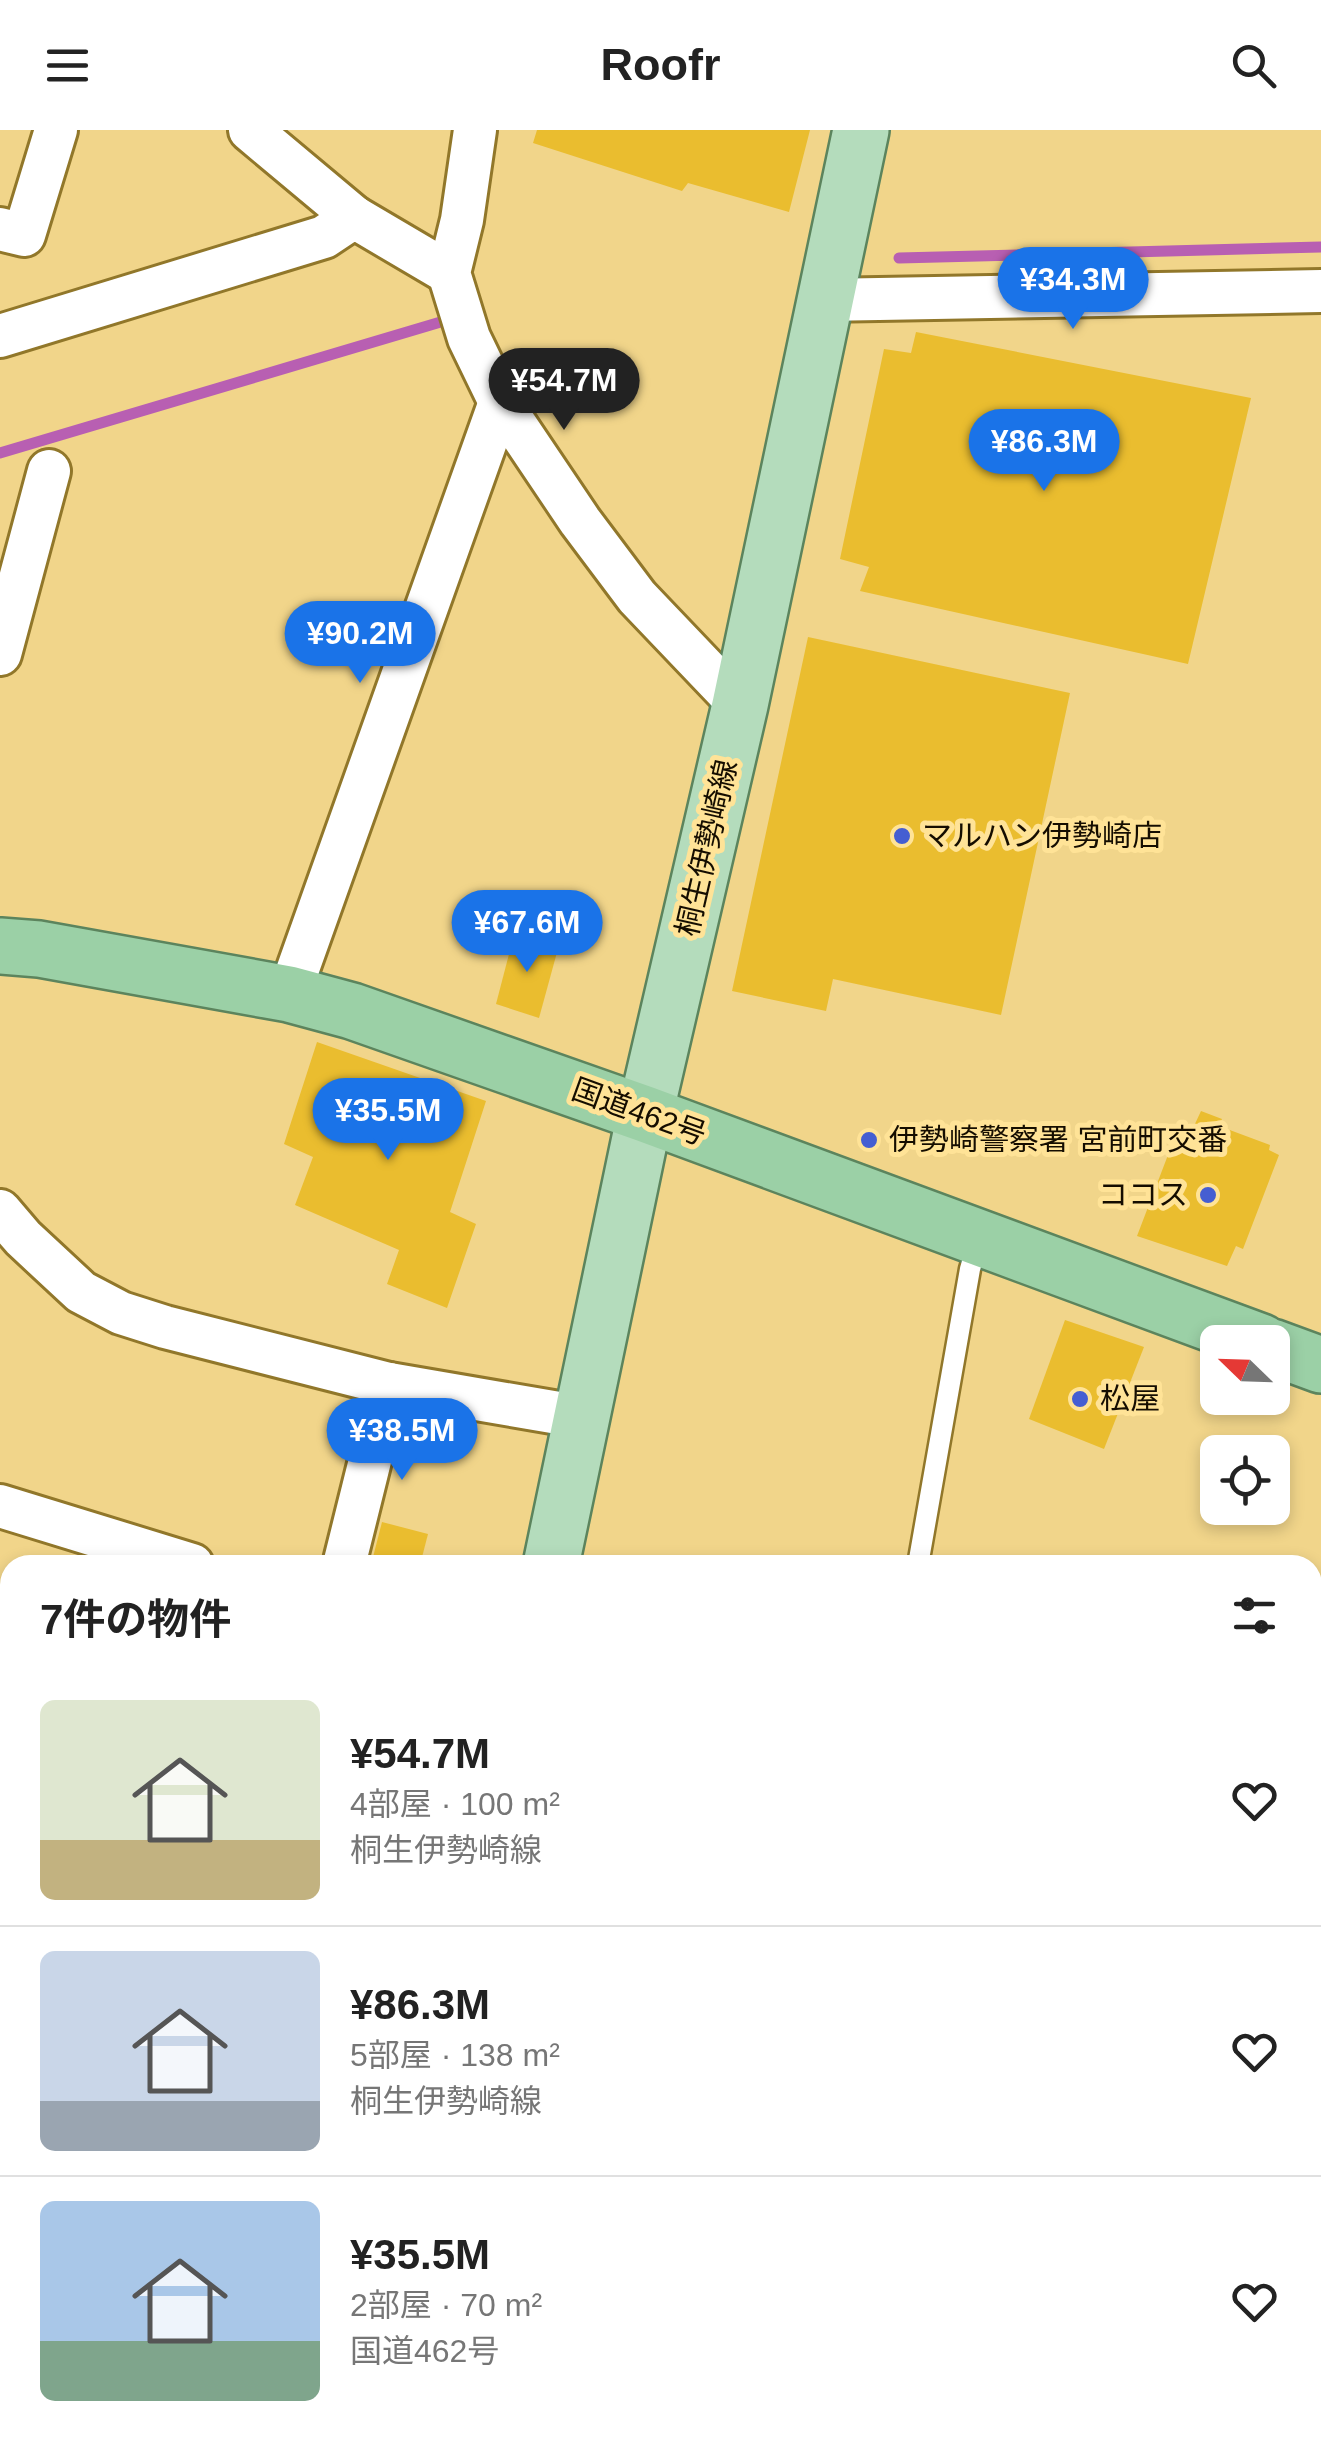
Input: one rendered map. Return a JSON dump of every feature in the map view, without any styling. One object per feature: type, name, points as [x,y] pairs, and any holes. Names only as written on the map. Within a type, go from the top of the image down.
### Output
[{"type":"highway","name":"国道462号","points":[[0,946],[38,949],[288,994],[425,1035],[1215,1325]]},
{"type":"highway","points":[[1290,1354],[1321,1365]]},
{"type":"main road","name":"桐生伊勢崎線","points":[[553,1555],[645,1114],[740,705],[860,130]]},
{"type":"street","points":[[0,229],[24,234],[56,130]]},
{"type":"street","points":[[250,130],[354,217],[449,273]]},
{"type":"street","points":[[475,130],[462,220],[449,273],[469,338],[500,402],[637,596],[740,705]]},
{"type":"street","points":[[0,336],[324,237],[354,217]]},
{"type":"street","points":[[823,300],[1321,291]]},
{"type":"street","points":[[288,994],[500,402]]},
{"type":"street","points":[[0,654],[49,471]]},
{"type":"street","points":[[8,1230],[81,1292],[165,1328],[389,1384],[582,1418]]},
{"type":"street","points":[[346,1555],[389,1384]]},
{"type":"street","points":[[0,1506],[159,1555]]},
{"type":"lane","points":[[920,1555],[970,1268],[979,1237]]},
{"type":"building","points":[[537,130],[810,130],[789,212],[688,183],[682,191],[533,143]]},
{"type":"building","points":[[916,332],[1251,398],[1188,664],[860,591],[869,567],[840,559],[884,349],[911,353]]},
{"type":"building","name":"マルハン伊勢崎店","points":[[808,637],[1070,693],[1001,1015],[833,979],[826,1011],[732,991]]},
{"type":"building","points":[[514,935],[559,945],[539,1018],[496,1004]]},
{"type":"building","points":[[317,1042],[486,1101],[450,1212],[476,1224],[447,1308],[387,1284],[399,1250],[295,1205],[313,1157],[284,1144]]},
{"type":"building","name":"ココス","points":[[1201,1111],[1222,1119],[1219,1126],[1270,1145],[1269,1150],[1279,1155],[1243,1249],[1236,1246],[1227,1266],[1137,1236],[1181,1121],[1194,1126]]},
{"type":"building","points":[[1065,1320],[1144,1347],[1104,1449],[1029,1419]]},
{"type":"building","points":[[382,1522],[428,1534],[423,1555],[374,1555]]},
{"type":"waterway","points":[[899,258],[1321,247]]},
{"type":"waterway","points":[[0,453],[444,321]]},
{"type":"place","name":"マルハン伊勢崎店","points":[[902,836]]},
{"type":"place","name":"伊勢崎警察署 宮前町交番","points":[[869,1140]]},
{"type":"place","name":"ココス","points":[[1208,1195]]},
{"type":"place","name":"松屋","points":[[1080,1399]]}]
